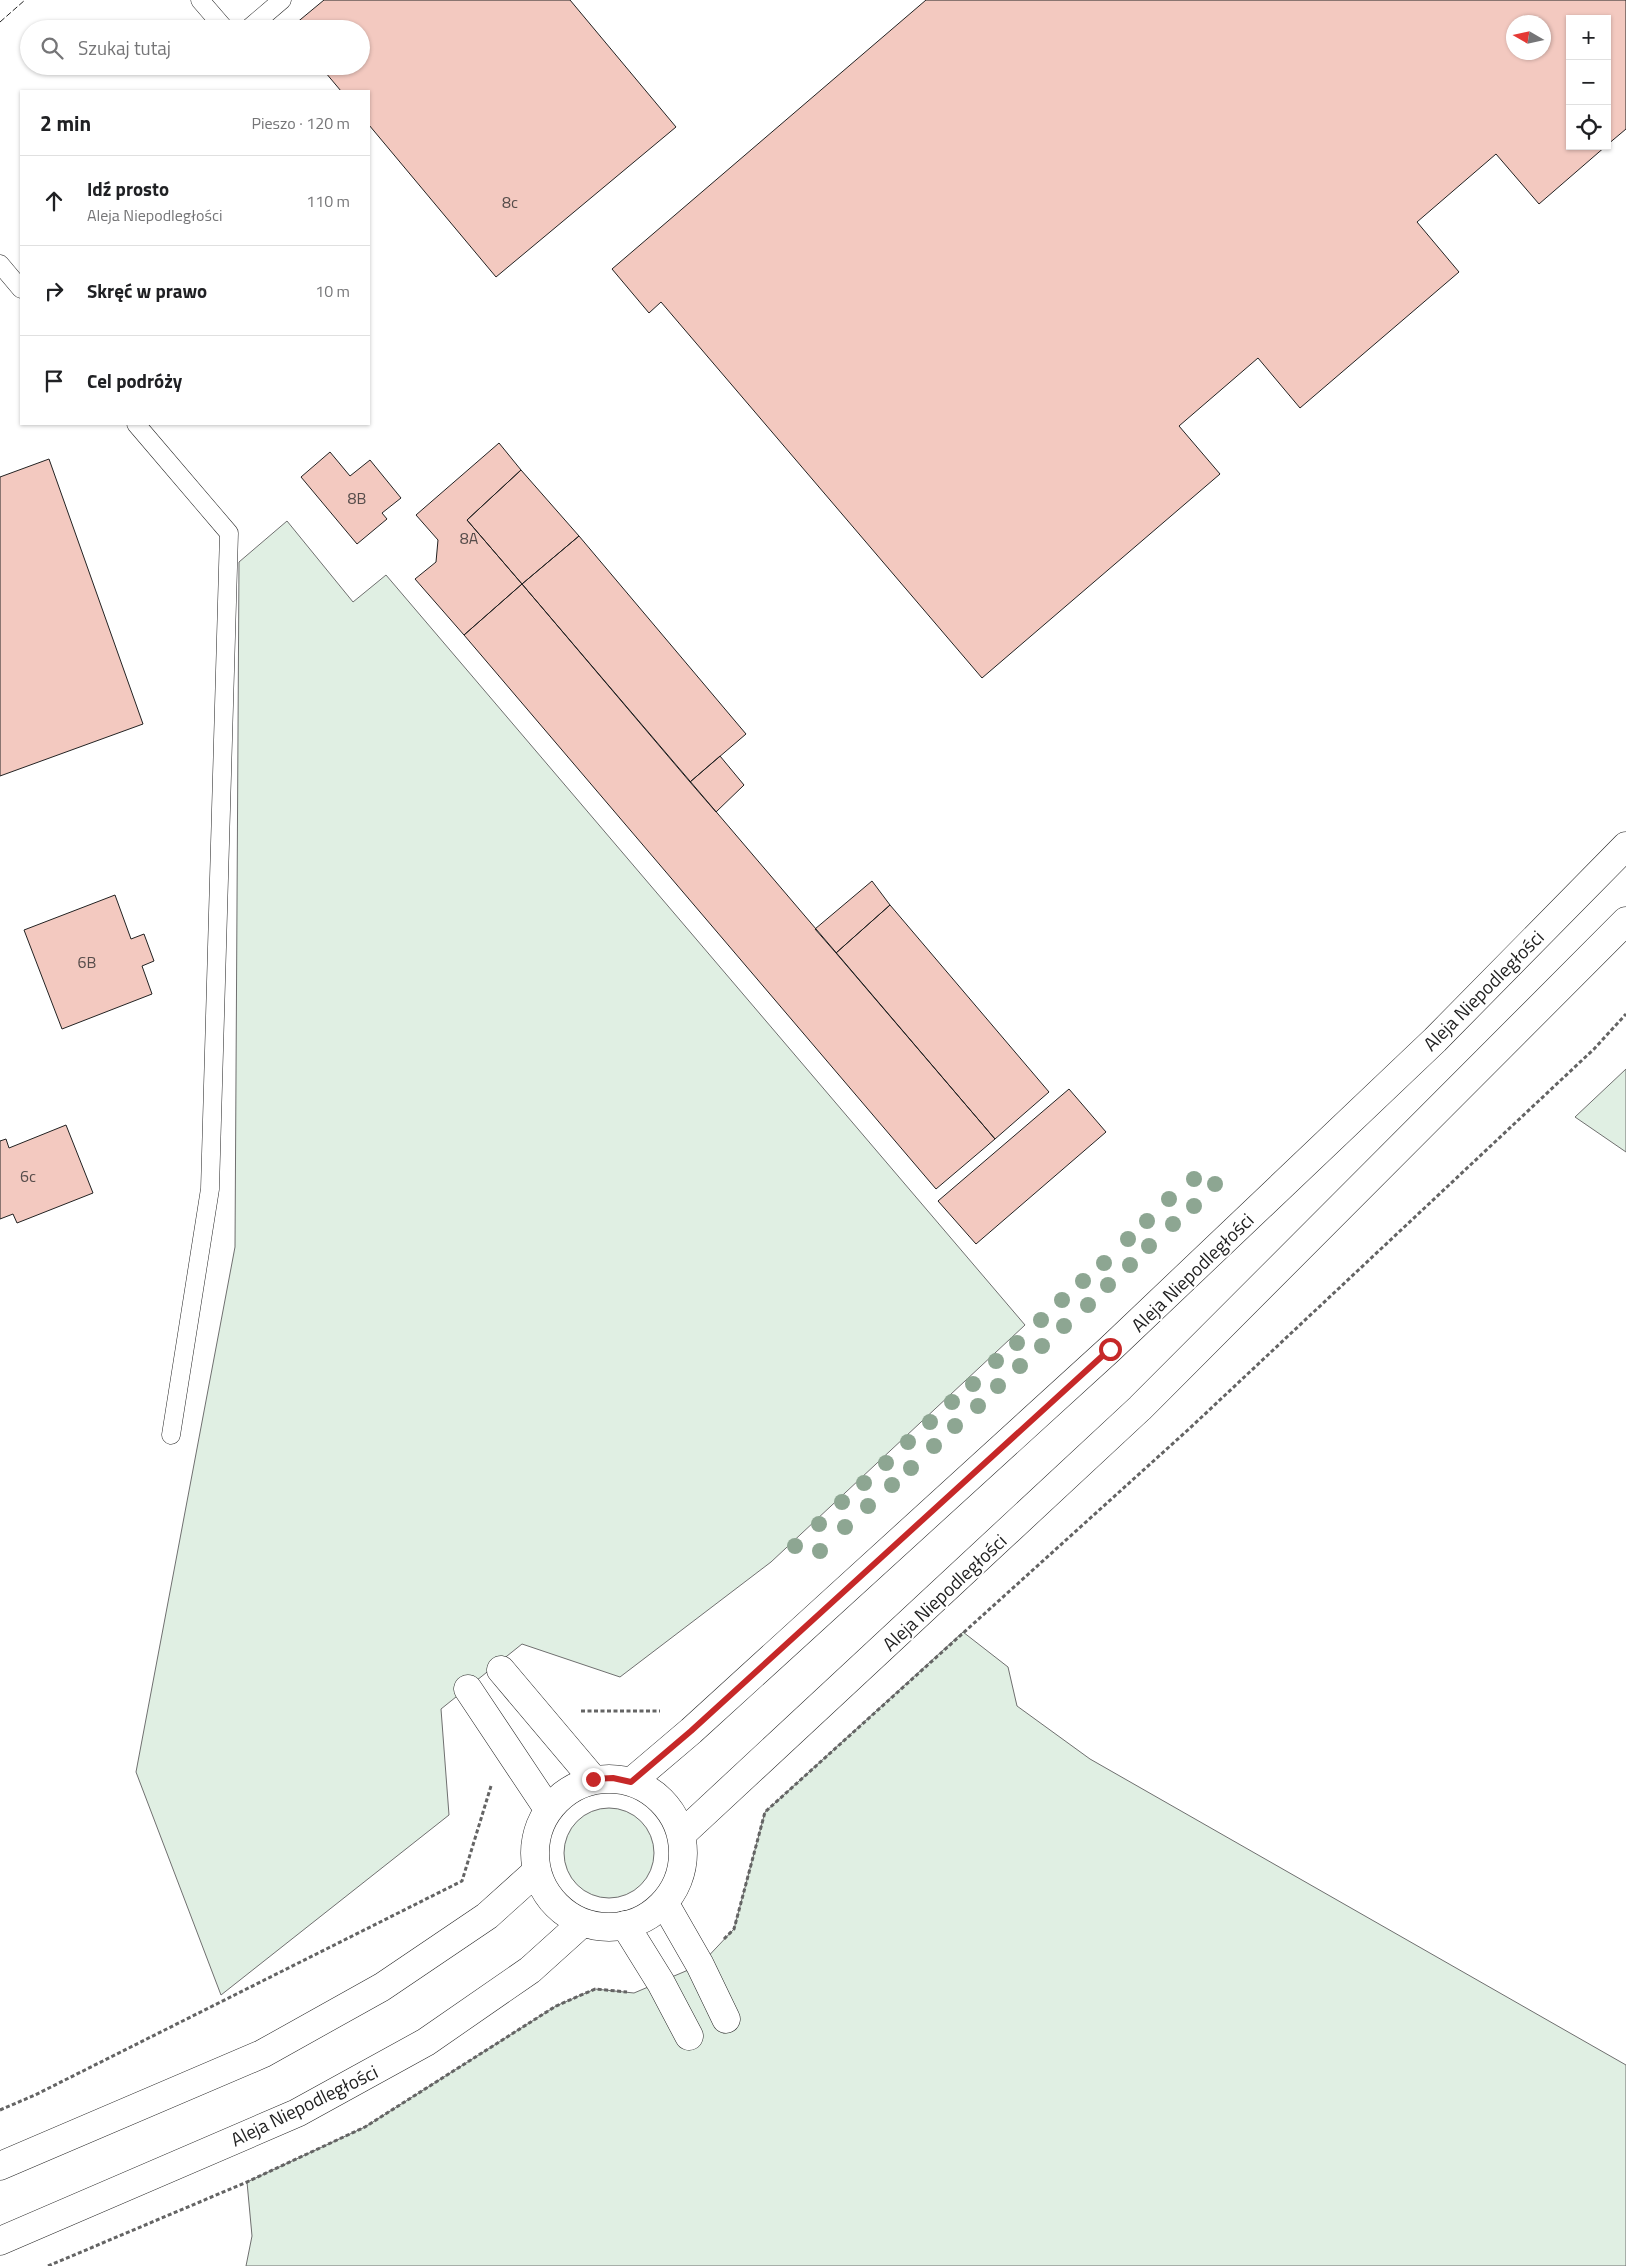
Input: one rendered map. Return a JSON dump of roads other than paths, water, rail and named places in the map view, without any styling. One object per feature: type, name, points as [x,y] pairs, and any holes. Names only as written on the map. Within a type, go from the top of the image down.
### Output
[{"type":"main road","name":"Aleja Niepodległości","points":[[631,1782],[691,1731],[1124,1336],[1435,1040],[1626,846]]},
{"type":"main road","name":"Aleja Niepodległości","points":[[682,1834],[1140,1408],[1626,921]]},
{"type":"main road","points":[[501,1670],[593,1779]]},
{"type":"main road","points":[[468,1689],[512,1752],[548,1809]]},
{"type":"main road","points":[[613,1778],[631,1782],[657,1794],[672,1812],[682,1834],[685,1860],[678,1884],[665,1904],[646,1918],[625,1925],[602,1928],[581,1924],[564,1914],[548,1895],[537,1871],[534,1849],[538,1828],[548,1809],[566,1792],[593,1779],[613,1778]]},
{"type":"main road","points":[[0,2166],[262,2054],[382,1987],[487,1916],[537,1871]]},
{"type":"main road","points":[[665,1904],[700,1965],[726,2019]]},
{"type":"main road","name":"Aleja Niepodległości","points":[[0,2241],[306,2108],[426,2042],[530,1970],[581,1924]]},
{"type":"main road","points":[[625,1925],[662,1983],[689,2036]]},
{"type":"lane","points":[[200,0],[217,20]]},
{"type":"lane","points":[[259,20],[282,0]]},
{"type":"lane","points":[[0,264],[20,288]]},
{"type":"lane","points":[[137,425],[228,534],[210,1188],[171,1436]]}]
